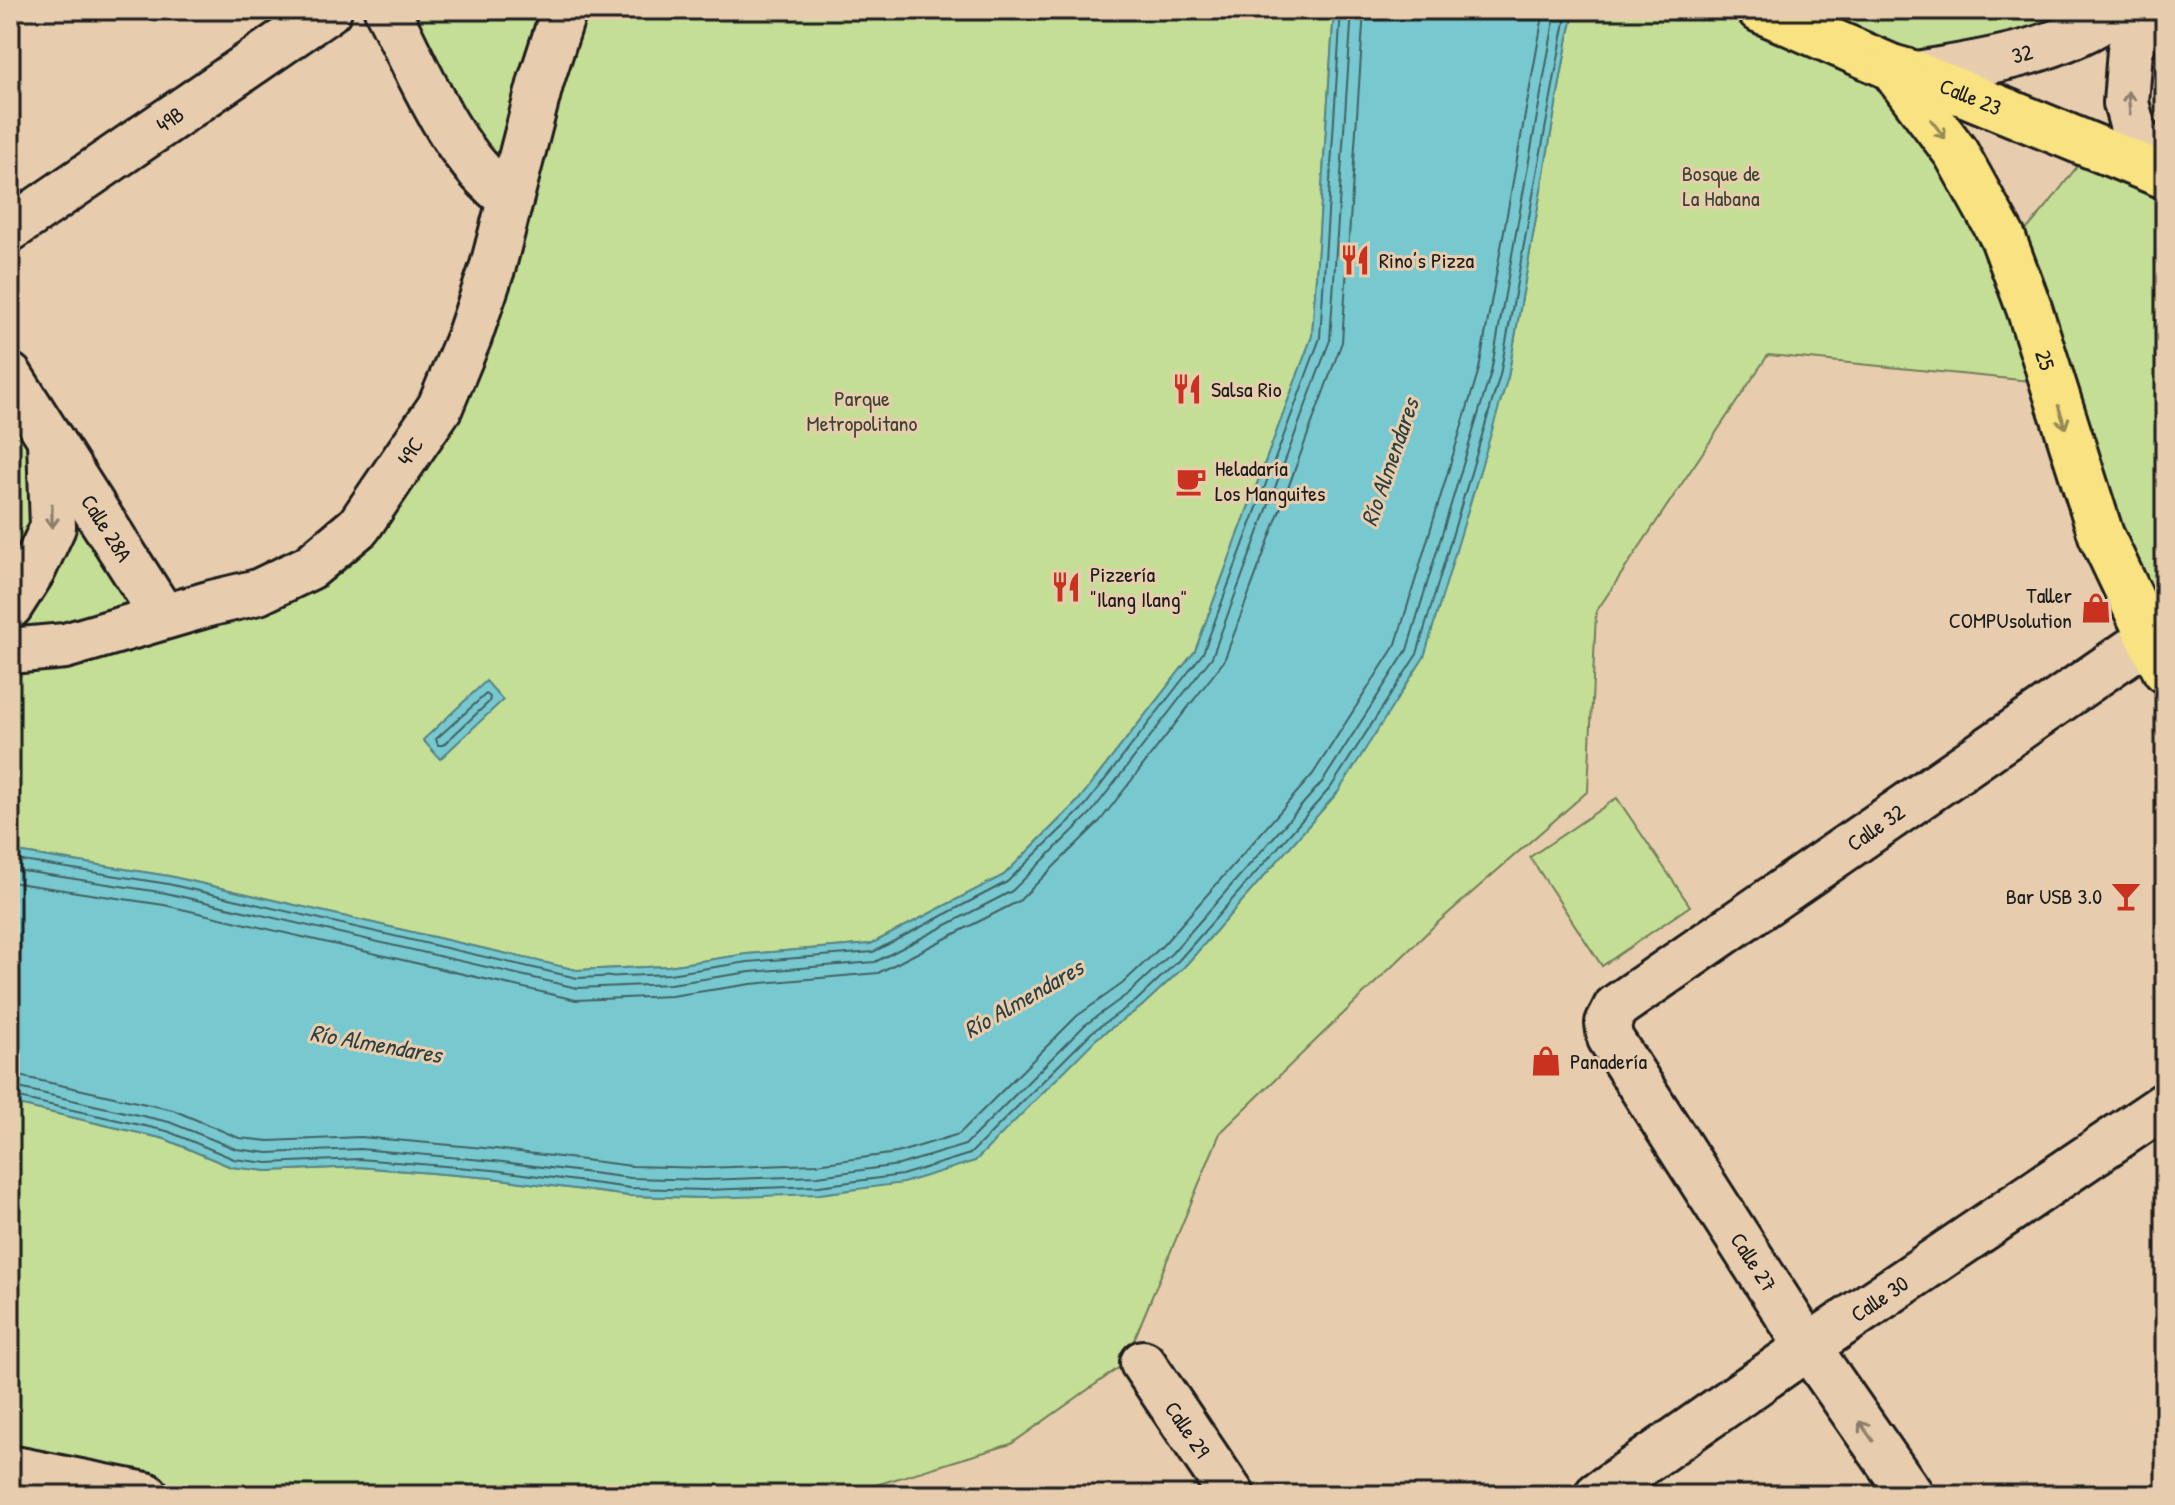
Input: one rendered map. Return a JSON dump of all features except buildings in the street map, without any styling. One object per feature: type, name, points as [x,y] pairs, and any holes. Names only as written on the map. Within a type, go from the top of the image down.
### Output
[{"type":"main road","name":"Calle 23","points":[[1770,13],[2162,175]]},
{"type":"main road","name":"25","points":[[1904,70],[1956,153],[2003,238],[2029,308],[2101,535],[2157,655]]},
{"type":"street","name":"49B","points":[[10,229],[329,10]]},
{"type":"street","points":[[387,10],[466,158],[489,183],[510,199]]},
{"type":"street","name":"49C","points":[[10,651],[65,646],[163,616],[258,592],[310,567],[359,526],[440,407],[469,337],[493,266],[564,10]]},
{"type":"street","name":"32","points":[[1904,70],[1999,60],[2043,49],[2080,34],[2119,10]]},
{"type":"street","points":[[2149,10],[2130,50],[2126,103],[2134,132],[2162,175]]},
{"type":"street","name":"Calle 28A","points":[[10,376],[163,616]]},
{"type":"street","name":"Calle 28A","points":[[10,606],[33,570],[53,527],[50,438]]},
{"type":"street","name":"Calle 32","points":[[1608,1023],[1616,1007],[2157,655]]},
{"type":"street","name":"Calle 27","points":[[1608,1023],[1610,1038],[1808,1347],[1911,1495]]},
{"type":"street","name":"Calle 30","points":[[1597,1495],[1808,1347],[2165,1105]]},
{"type":"street","name":"Calle 29","points":[[1143,1363],[1232,1495]]},
{"type":"street","points":[[10,1468],[146,1495]]},
{"type":"green space","name":"Parque Metropolitano","points":[[387,10],[1334,10],[1312,336],[1195,651],[1078,801],[1004,875],[871,944],[747,954],[668,966],[576,970],[169,876],[10,851],[10,376],[163,617],[310,567],[440,407],[509,199]]},
{"type":"green space","name":"Bosque de La Habana","points":[[1575,10],[2118,10],[1916,74],[2008,251],[2092,147],[2165,176],[2165,670],[2051,383],[1768,355],[1596,612],[1588,791],[1435,925],[1220,1133],[1124,1364],[1011,1444],[843,1495],[146,1495],[10,1468],[10,1103],[165,1139],[231,1167],[267,1171],[359,1167],[492,1178],[629,1196],[705,1198],[1097,1038],[1141,1007],[1185,966],[1338,792],[1508,377]]},
{"type":"green space","points":[[1617,798],[1690,906],[1602,966],[1530,857]]},
{"type":"water","name":"Río Almendares","points":[[1334,10],[1575,10],[1508,377],[1424,657],[1338,792],[1185,966],[1141,1007],[1097,1038],[975,1161],[903,1183],[820,1194],[705,1198],[629,1196],[492,1178],[359,1167],[267,1171],[231,1167],[165,1139],[10,1103],[10,851],[169,876],[577,970],[668,966],[747,954],[871,944],[1004,875],[1078,801],[1195,651],[1312,336]]},
{"type":"water","points":[[486,681],[503,700],[440,759],[423,740]]},
{"type":"place","name":"Rino’s Pizza","points":[[1355,260]]},
{"type":"place","name":"Salsa Rio","points":[[1187,389]]},
{"type":"place","name":"Heladaría Los Manguites","points":[[1191,481]]},
{"type":"place","name":"Pizzería \"Ilang Ilang\"","points":[[1066,587]]},
{"type":"place","name":"Taller COMPUsolution","points":[[2096,608]]},
{"type":"place","name":"Bar USB 3.0","points":[[2126,896]]},
{"type":"place","name":"Panadería","points":[[1546,1061]]}]
